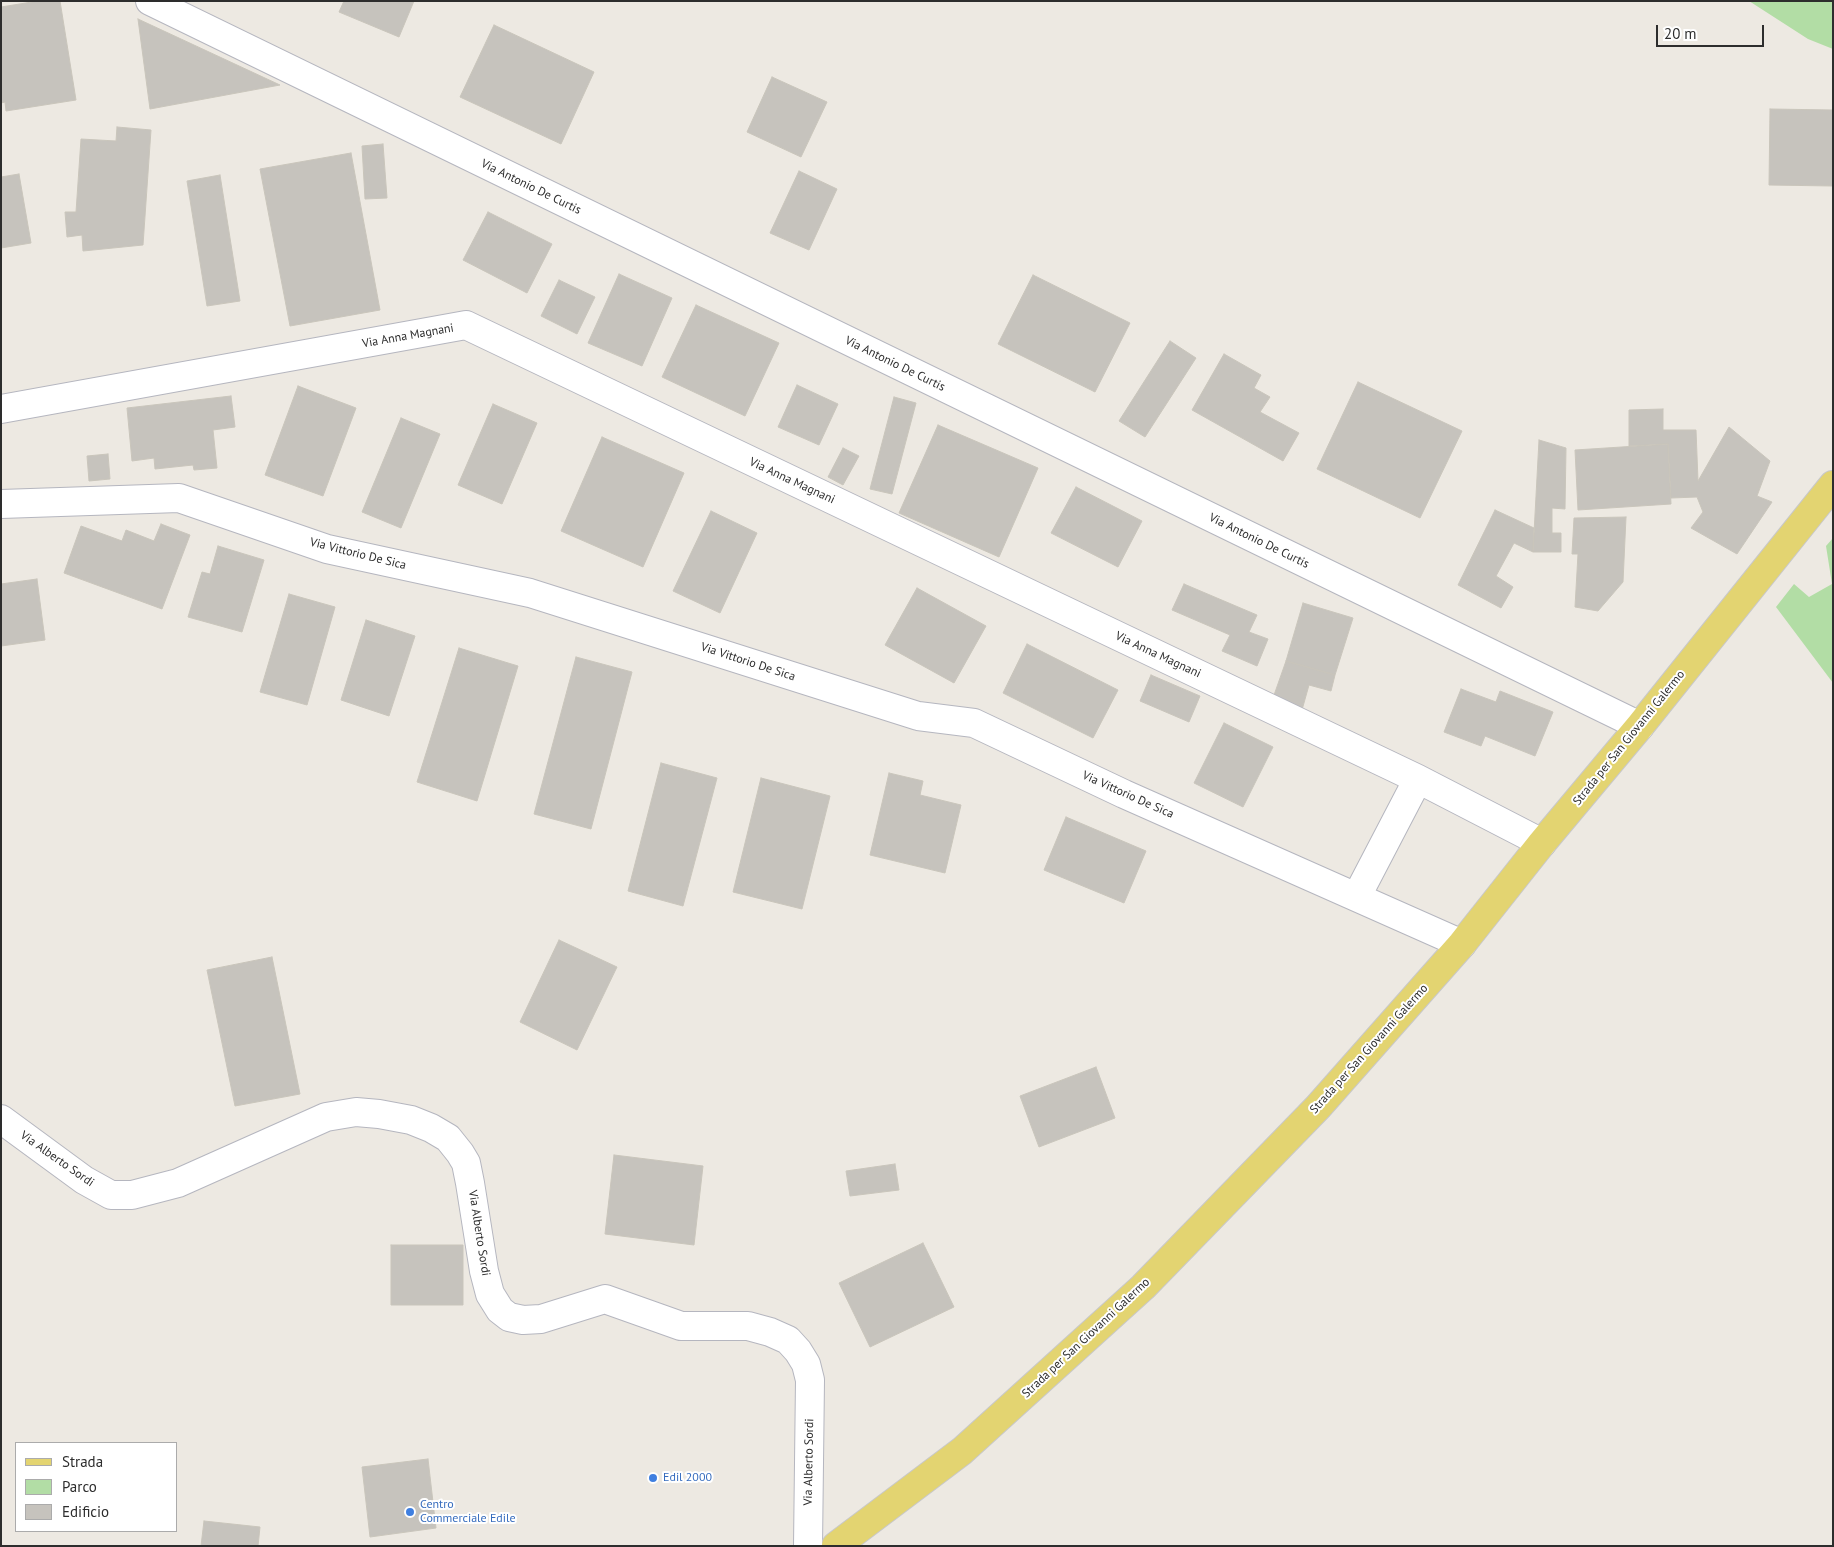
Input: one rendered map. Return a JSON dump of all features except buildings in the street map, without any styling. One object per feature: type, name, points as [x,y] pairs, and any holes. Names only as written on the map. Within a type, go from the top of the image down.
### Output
[{"type":"main road","name":"Strada per San Giovanni Galermo","points":[[836,1546],[962,1451],[1143,1287],[1318,1107],[1462,944],[1833,485]]},
{"type":"street","name":"Via Antonio De Curtis","points":[[150,1],[1640,726]]},
{"type":"street","name":"Via Anna Magnani","points":[[1,409],[466,325],[1418,779],[1542,843]]},
{"type":"street","name":"Via Vittorio De Sica","points":[[1,504],[179,498],[327,549],[530,593],[918,716],[974,723],[1124,794],[1462,944]]},
{"type":"street","points":[[1357,896],[1418,779]]},
{"type":"street","name":"Via Alberto Sordi","points":[[1,1119],[84,1180],[111,1194],[132,1194],[178,1182],[326,1117],[356,1112],[379,1114],[411,1120],[431,1128],[448,1138],[460,1152],[466,1163],[484,1271],[490,1294],[500,1310],[509,1317],[524,1320],[541,1319],[605,1299],[681,1326],[748,1326],[770,1332],[788,1340],[798,1351],[806,1364],[810,1380],[808,1546]]},
{"type":"green space","points":[[1749,1],[1833,1],[1833,49],[1808,39]]},
{"type":"green space","points":[[1833,538],[1833,683],[1776,607],[1794,584],[1809,597],[1832,584],[1826,546]]},
{"type":"place","name":"Edil 2000","points":[[653,1478]]},
{"type":"place","name":"Centro Commerciale Edile","points":[[410,1512]]}]
